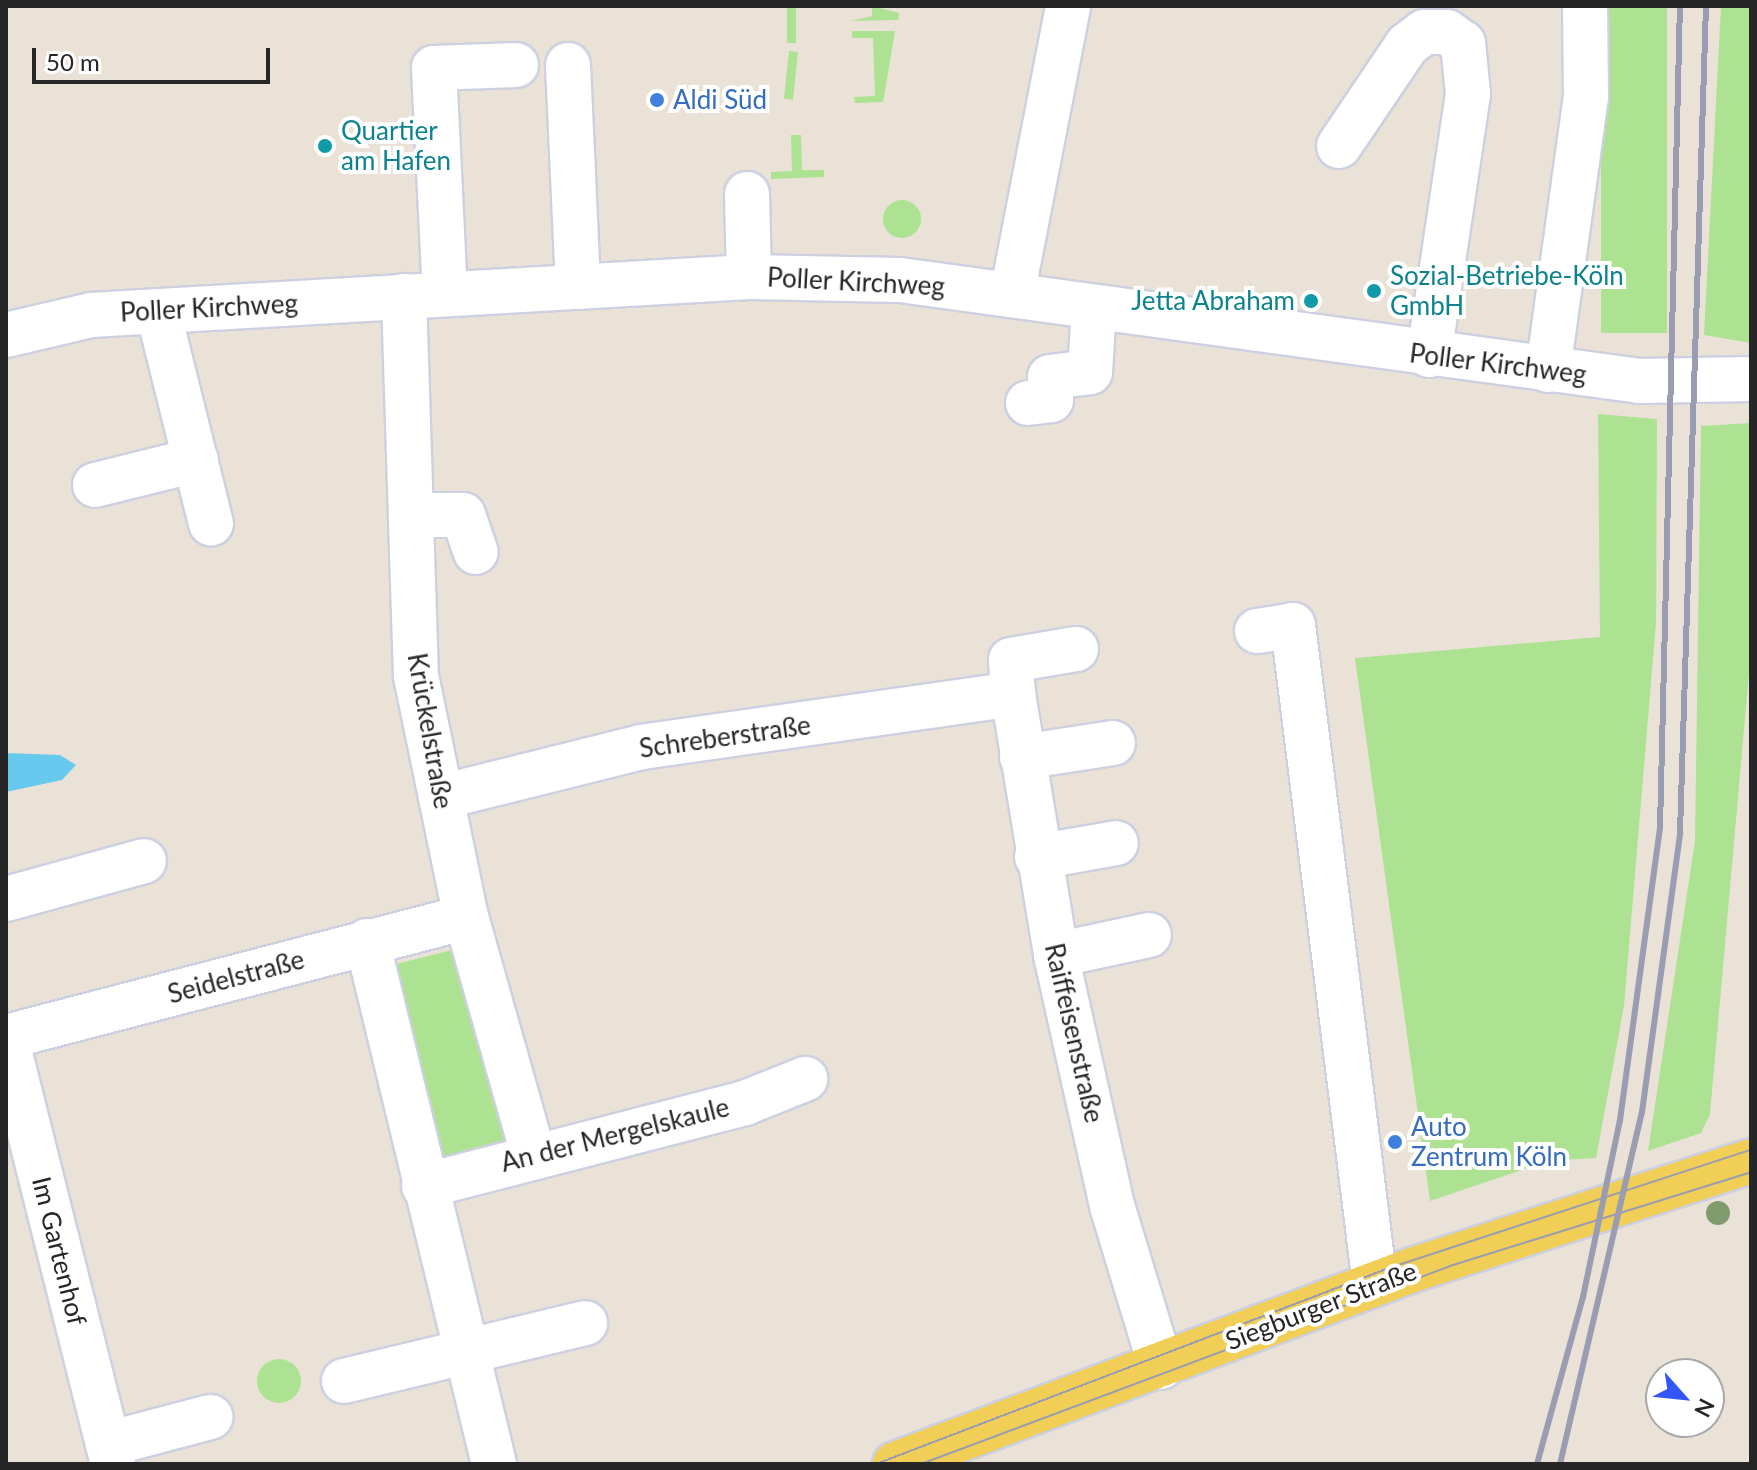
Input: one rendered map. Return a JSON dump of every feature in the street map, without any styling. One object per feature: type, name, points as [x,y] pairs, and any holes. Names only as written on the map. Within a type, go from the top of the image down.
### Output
[{"type":"main road","name":"Siegburger Straße","points":[[895,1464],[1161,1367],[1375,1284],[1751,1161]]},
{"type":"street","points":[[1012,295],[1068,6]]},
{"type":"street","points":[[1548,370],[1586,97],[1585,6]]},
{"type":"street","points":[[1339,146],[1407,45],[1424,32],[1447,32],[1463,43],[1468,94],[1429,355]]},
{"type":"street","name":"Krückelstraße","points":[[516,65],[434,68],[425,295],[411,515],[416,676],[466,917],[533,1154]]},
{"type":"street","points":[[568,65],[578,287]]},
{"type":"street","points":[[747,194],[749,277]]},
{"type":"street","name":"Poller Kirchweg","points":[[6,335],[91,315],[749,277],[900,280],[1429,355],[1640,381],[1751,379]]},
{"type":"street","points":[[1028,403],[1051,400],[1050,377],[1090,372],[1094,307]]},
{"type":"street","points":[[158,311],[211,524]]},
{"type":"street","points":[[95,485],[196,460]]},
{"type":"street","points":[[411,515],[463,515],[476,552]]},
{"type":"street","points":[[1257,631],[1293,625],[1375,1284]]},
{"type":"street","name":"Raiffeisenstraße","points":[[1076,649],[1011,660],[1013,694],[1037,857],[1056,955],[1113,1209],[1161,1367]]},
{"type":"street","name":"Schreberstraße","points":[[441,797],[641,747],[1013,694]]},
{"type":"street","points":[[1022,757],[1113,743]]},
{"type":"street","points":[[1037,857],[1116,843]]},
{"type":"street","points":[[6,899],[144,861]]},
{"type":"street","name":"Seidelstraße","points":[[6,1037],[466,917]]},
{"type":"street","points":[[1056,955],[1149,935]]},
{"type":"street","points":[[367,941],[424,1186],[494,1464]]},
{"type":"street","name":"Im Gartenhof","points":[[6,1037],[110,1454]]},
{"type":"street","name":"An der Mergelskaule","points":[[424,1186],[533,1154],[745,1103],[805,1079]]},
{"type":"street","points":[[344,1381],[585,1323]]},
{"type":"street","points":[[110,1454],[210,1417]]},
{"type":"green space","points":[[787,6],[796,6],[796,43],[787,43]]},
{"type":"green space","points":[[872,6],[899,13],[898,20],[851,21],[872,16]]},
{"type":"green space","points":[[1601,6],[1667,6],[1667,333],[1601,333]]},
{"type":"green space","points":[[1721,6],[1751,6],[1751,343],[1704,335]]},
{"type":"green space","points":[[852,31],[895,31],[883,102],[855,103],[854,97],[875,96],[873,38],[852,38]]},
{"type":"green space","points":[[789,51],[798,52],[793,100],[784,99]]},
{"type":"green space","points":[[791,135],[801,135],[802,170],[824,170],[824,177],[771,179],[771,172],[792,171]]},
{"type":"green space","points":[[902,200],[915,206],[921,219],[915,232],[902,238],[889,232],[883,219],[889,206]]},
{"type":"green space","points":[[1598,414],[1657,419],[1656,623],[1624,1006],[1596,1158],[1548,1161],[1430,1201],[1355,658],[1600,637]]},
{"type":"green space","points":[[1751,423],[1751,650],[1710,1114],[1701,1133],[1648,1151],[1695,841],[1701,426]]},
{"type":"green space","points":[[460,948],[508,1141],[437,1159],[389,966]]},
{"type":"green space","points":[[279,1359],[294,1366],[301,1381],[294,1396],[279,1403],[264,1396],[257,1381],[264,1366]]},
{"type":"water","points":[[6,753],[60,755],[76,765],[62,780],[6,792]]},
{"type":"tram line","points":[[876,1464],[1389,1268],[1751,1150]]},
{"type":"tram line","points":[[921,1464],[1453,1265],[1751,1172]]},
{"type":"railway","points":[[1537,1464],[1583,1297],[1620,1120],[1660,828],[1680,6]]},
{"type":"railway","points":[[1560,1464],[1642,1112],[1680,833],[1706,6]]},
{"type":"place","name":"Aldi Süd","points":[[657,100]]},
{"type":"place","name":"Quartier am Hafen","points":[[325,146]]},
{"type":"place","name":"Sozial-Betriebe-Köln GmbH","points":[[1374,291]]},
{"type":"place","name":"Jetta Abraham","points":[[1311,301]]},
{"type":"place","name":"Auto Zentrum Köln","points":[[1395,1142]]}]
